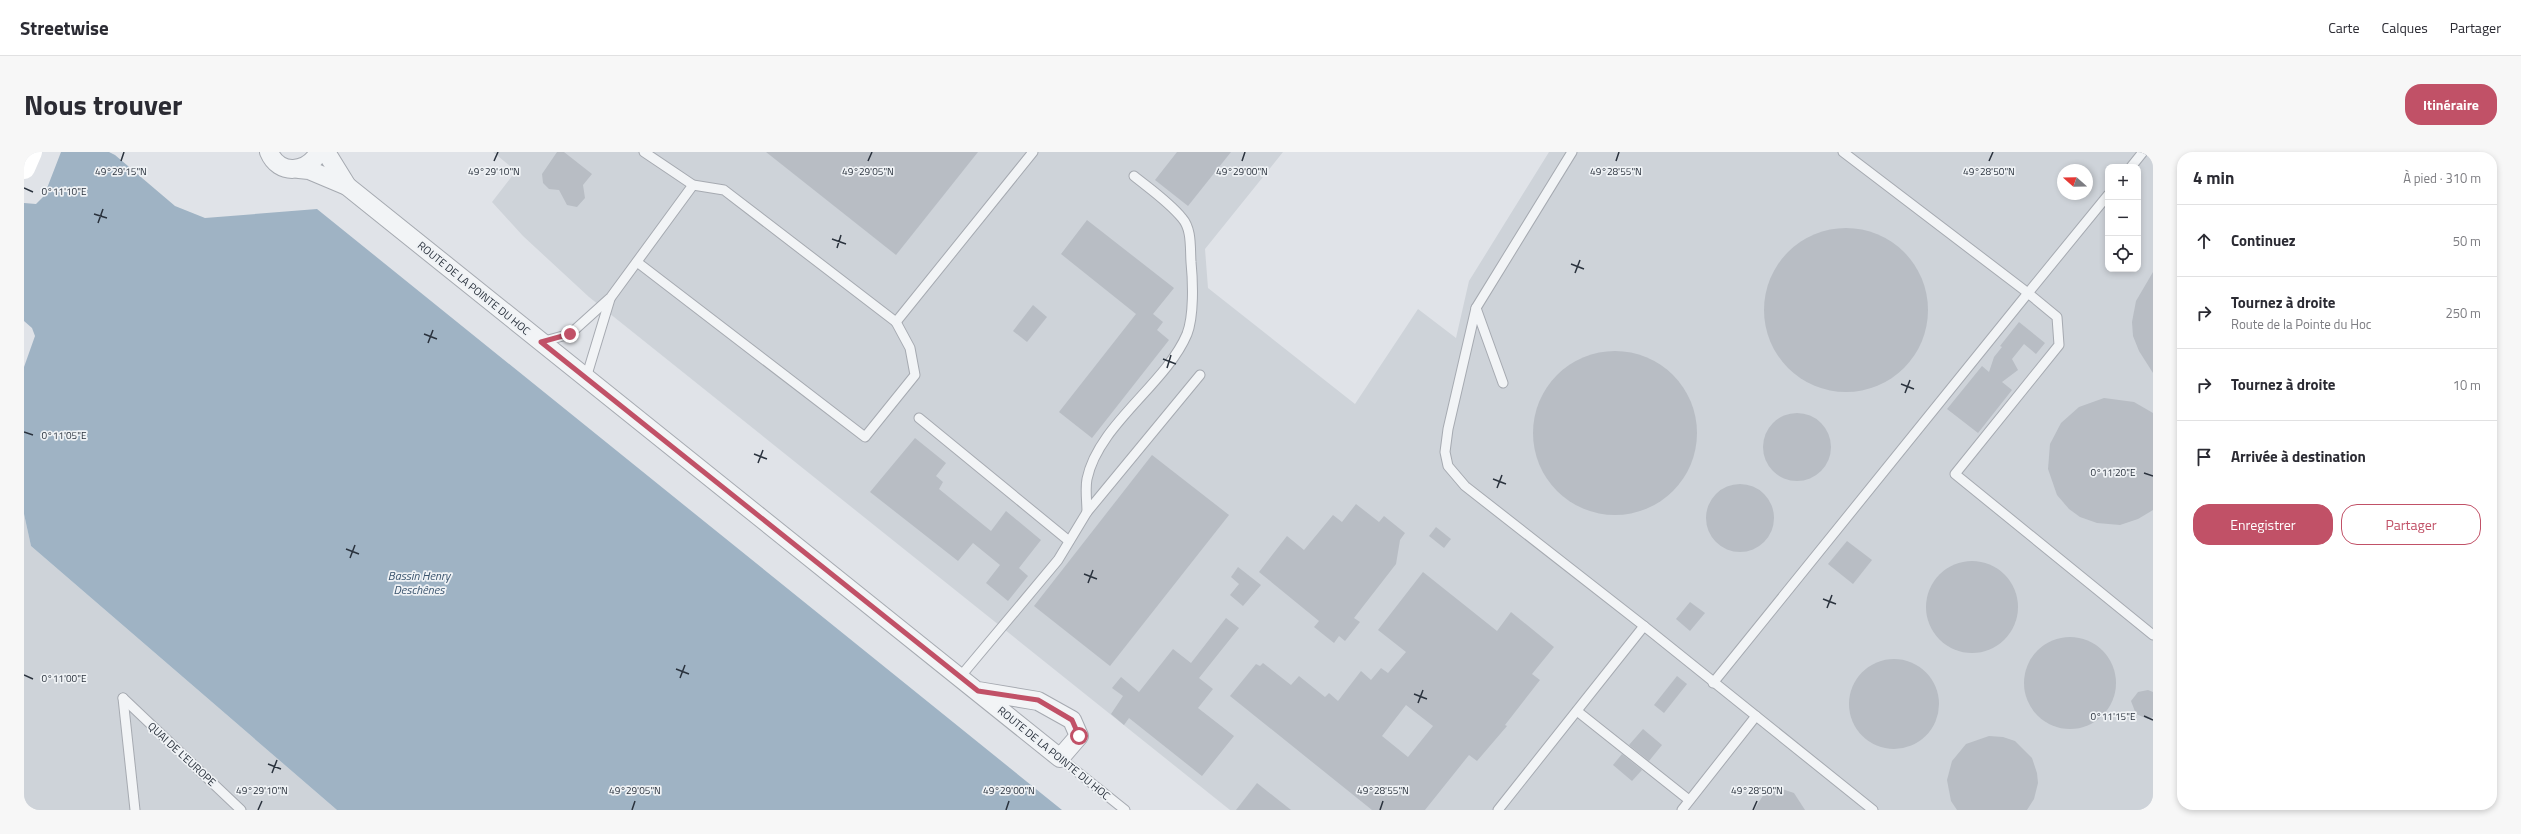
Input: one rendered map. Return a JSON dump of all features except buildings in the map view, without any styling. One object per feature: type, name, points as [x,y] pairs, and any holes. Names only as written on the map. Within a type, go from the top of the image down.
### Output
[{"type":"main road","points":[[24,168],[31,152]]},
{"type":"street","name":"ROUTE DE LA POINTE DU HOC","points":[[269,152],[276,163],[283,167],[309,170],[347,186],[1060,758]]},
{"type":"street","points":[[298,169],[307,166],[319,152]]},
{"type":"street","name":"ROUTE DE LA POINTE DU HOC","points":[[326,152],[347,186]]},
{"type":"street","points":[[978,691],[1038,700],[1072,720],[1079,736],[1060,758]]},
{"type":"lane","points":[[637,262],[865,437],[915,375],[910,348],[896,322],[724,190],[693,186],[644,152]]},
{"type":"lane","points":[[896,322],[1033,152]]},
{"type":"lane","points":[[1572,152],[1476,308],[1448,429],[1445,452],[1448,466],[1454,476],[1466,486],[1644,626],[1713,683],[1873,810]]},
{"type":"lane","points":[[1843,152],[2028,293],[2057,317],[2059,345],[1955,474],[2153,635]]},
{"type":"lane","points":[[2133,164],[2143,152]]},
{"type":"lane","points":[[1087,512],[1087,480],[1092,464],[1107,438],[1177,352],[1187,334],[1190,318],[1193,283],[1189,230],[1183,218],[1134,176]]},
{"type":"lane","points":[[541,342],[570,334],[611,297],[693,186]]},
{"type":"lane","points":[[1713,683],[2105,199]]},
{"type":"lane","points":[[586,378],[611,297]]},
{"type":"lane","points":[[1476,308],[1503,383]]},
{"type":"lane","points":[[960,677],[1058,560],[1087,512],[1200,375]]},
{"type":"lane","points":[[919,418],[1069,541]]},
{"type":"lane","points":[[1498,810],[1644,626]]},
{"type":"lane","name":"QUAI DE L'EUROPE","points":[[135,810],[123,698],[241,810]]},
{"type":"lane","points":[[1577,712],[1689,800]]},
{"type":"lane","points":[[1682,810],[1756,716]]},
{"type":"lane","name":"ROUTE DE LA POINTE DU HOC","points":[[1060,758],[1125,810]]},
{"type":"shaded area","points":[[493,152],[1283,152],[1205,249],[1208,288],[1355,404],[1418,309],[1456,338],[1469,281],[1549,152],[2153,152],[2153,810],[1230,810],[589,297],[523,236],[492,202],[516,171]]},
{"type":"shaded area","points":[[24,514],[31,546],[337,810],[24,810]]},
{"type":"water","name":"Bassin Henry Deschênes","points":[[61,152],[109,152],[115,155],[175,206],[205,218],[317,209],[1062,810],[337,810],[31,546],[24,514],[24,367],[35,336],[32,328],[24,321],[24,203],[36,204],[44,196]]},
{"type":"route","points":[[570,334],[541,342],[978,691],[1038,700],[1072,720],[1079,736]]}]
